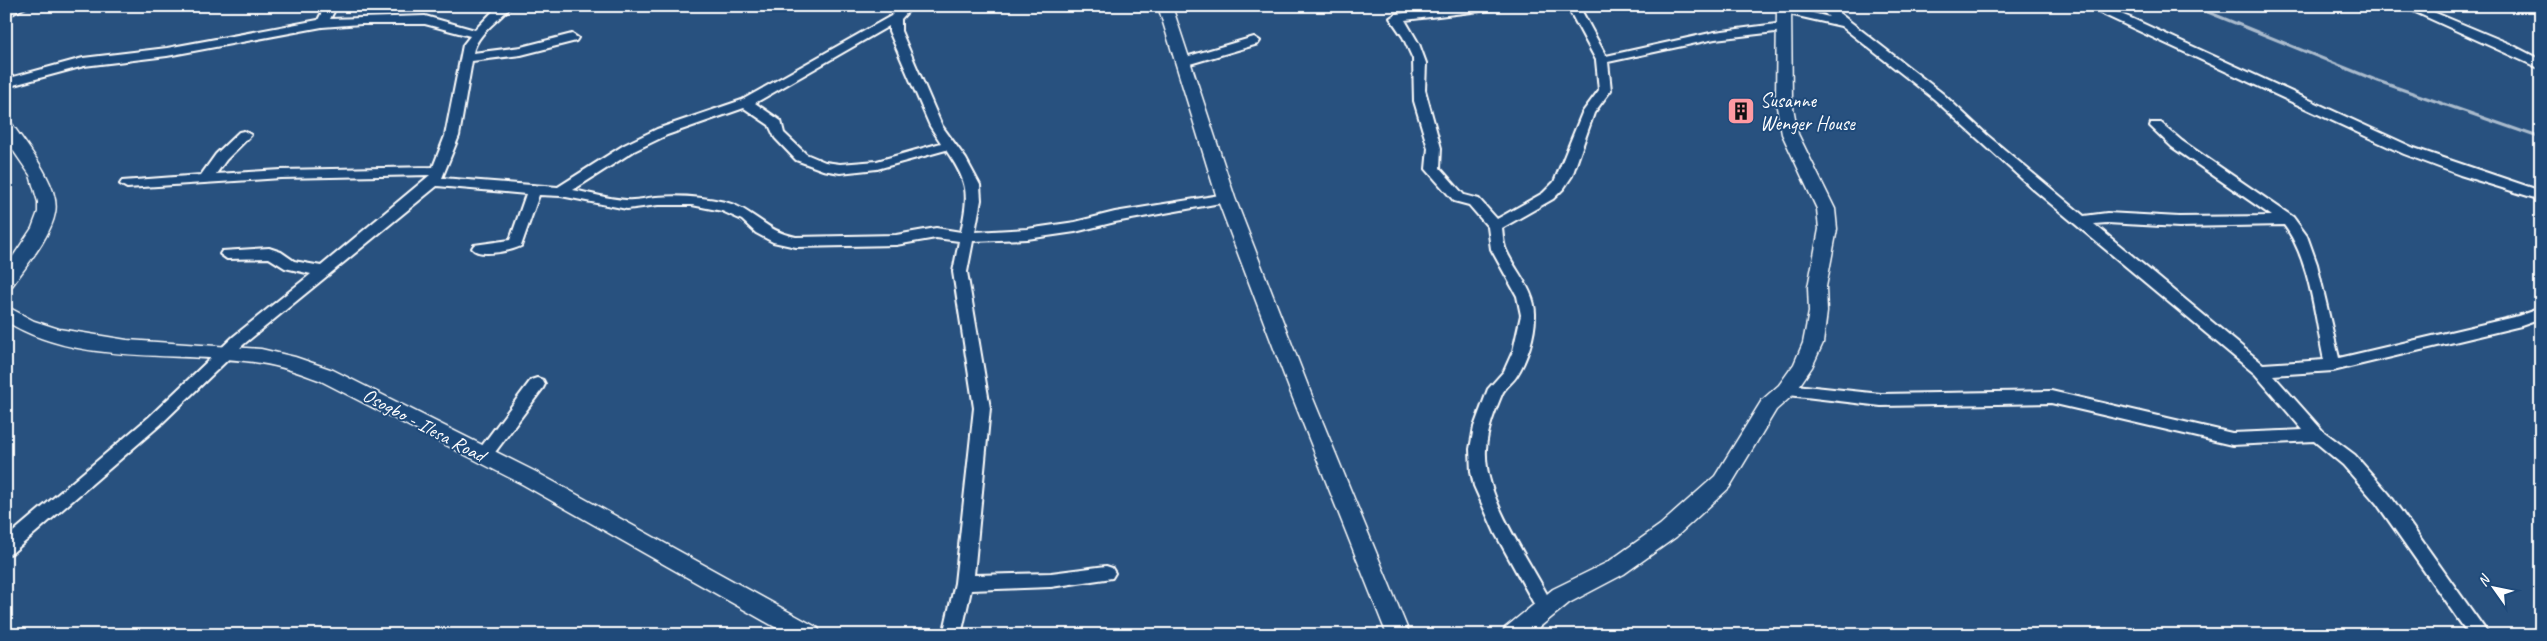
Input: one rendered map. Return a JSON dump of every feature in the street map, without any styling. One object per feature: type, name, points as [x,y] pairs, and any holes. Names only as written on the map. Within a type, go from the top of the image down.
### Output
[{"type":"main road","points":[[1164,6],[1226,198],[1300,391],[1399,635]]},
{"type":"main road","points":[[1513,635],[1561,596],[1616,568],[1668,530],[1722,482],[1769,406],[1786,390],[1802,366],[1813,343],[1818,312],[1817,287],[1828,229],[1826,209],[1821,196],[1790,134],[1784,102],[1784,14]]},
{"type":"main road","points":[[6,127],[38,175],[47,212],[41,228],[6,282]]},
{"type":"main road","name":"Osogbo - Ilesa Road","points":[[6,312],[13,318],[28,325],[77,340],[103,344],[260,356],[321,371],[529,478],[810,635]]},
{"type":"street","points":[[6,14],[22,6]]},
{"type":"street","points":[[322,23],[331,6]]},
{"type":"street","points":[[6,548],[126,444],[227,352],[436,176],[452,136],[470,45],[477,34],[505,6]]},
{"type":"street","points":[[561,192],[595,168],[629,148],[662,132],[746,103],[895,18],[907,6]]},
{"type":"street","points":[[1497,6],[1396,18],[1420,59],[1419,91],[1427,122],[1433,133],[1436,160],[1433,169],[1459,198],[1474,202],[1495,226],[1498,249],[1524,296],[1528,315],[1521,351],[1510,374],[1496,389],[1482,426],[1478,448],[1479,472],[1482,486],[1504,533],[1545,608]]},
{"type":"street","points":[[1495,226],[1548,196],[1559,185],[1568,168],[1588,113],[1605,90],[1602,60],[1573,6]]},
{"type":"street","points":[[1822,6],[1938,96],[1989,144],[2260,370],[2317,435],[2349,460],[2384,499],[2480,635]]},
{"type":"street","points":[[2091,6],[2201,53],[2425,158],[2541,196]]},
{"type":"street","points":[[2408,6],[2506,47],[2541,65]]},
{"type":"street","points":[[1602,60],[1652,51],[1724,33],[1784,14],[1845,25]]},
{"type":"street","points":[[895,18],[895,31],[936,126],[947,145],[959,159],[972,185],[974,200],[960,272],[982,408],[964,583],[952,635]]},
{"type":"street","points":[[6,83],[84,62],[167,52],[322,23],[361,20],[425,20],[477,34]]},
{"type":"street","points":[[467,58],[521,51],[572,38]]},
{"type":"street","points":[[1183,62],[1254,41]]},
{"type":"street","points":[[746,103],[776,124],[775,131],[804,159],[828,167],[863,167],[947,145]]},
{"type":"street","points":[[2156,126],[2178,144],[2288,220],[2300,236],[2310,264],[2333,365]]},
{"type":"street","points":[[205,179],[221,157],[244,135]]},
{"type":"street","points":[[127,184],[281,174],[436,176],[534,191],[561,192],[627,205],[658,201],[692,201],[725,207],[747,217],[762,230],[778,239],[796,242],[896,240],[936,232],[967,237],[1027,234],[1075,227],[1115,217],[1226,198]]},
{"type":"street","points":[[478,248],[509,246],[516,242],[534,191]]},
{"type":"street","points":[[2082,221],[2107,218],[2179,222],[2288,220]]},
{"type":"street","points":[[226,254],[270,253],[276,255],[290,266],[322,271]]},
{"type":"street","points":[[2260,370],[2333,365],[2521,321],[2541,313]]},
{"type":"street","points":[[484,455],[537,384]]},
{"type":"street","points":[[1786,390],[1881,400],[2020,396],[2051,397],[2232,439],[2248,440],[2317,435]]},
{"type":"street","points":[[964,583],[1051,580],[1106,573]]},
{"type":"building","name":"Susanne Wenger House","points":[[1732,103],[1748,105],[1751,119],[1734,118]]},
{"type":"waterway","points":[[2193,6],[2378,81],[2541,138]]},
{"type":"place","name":"Susanne Wenger House","points":[[1741,111]]}]
